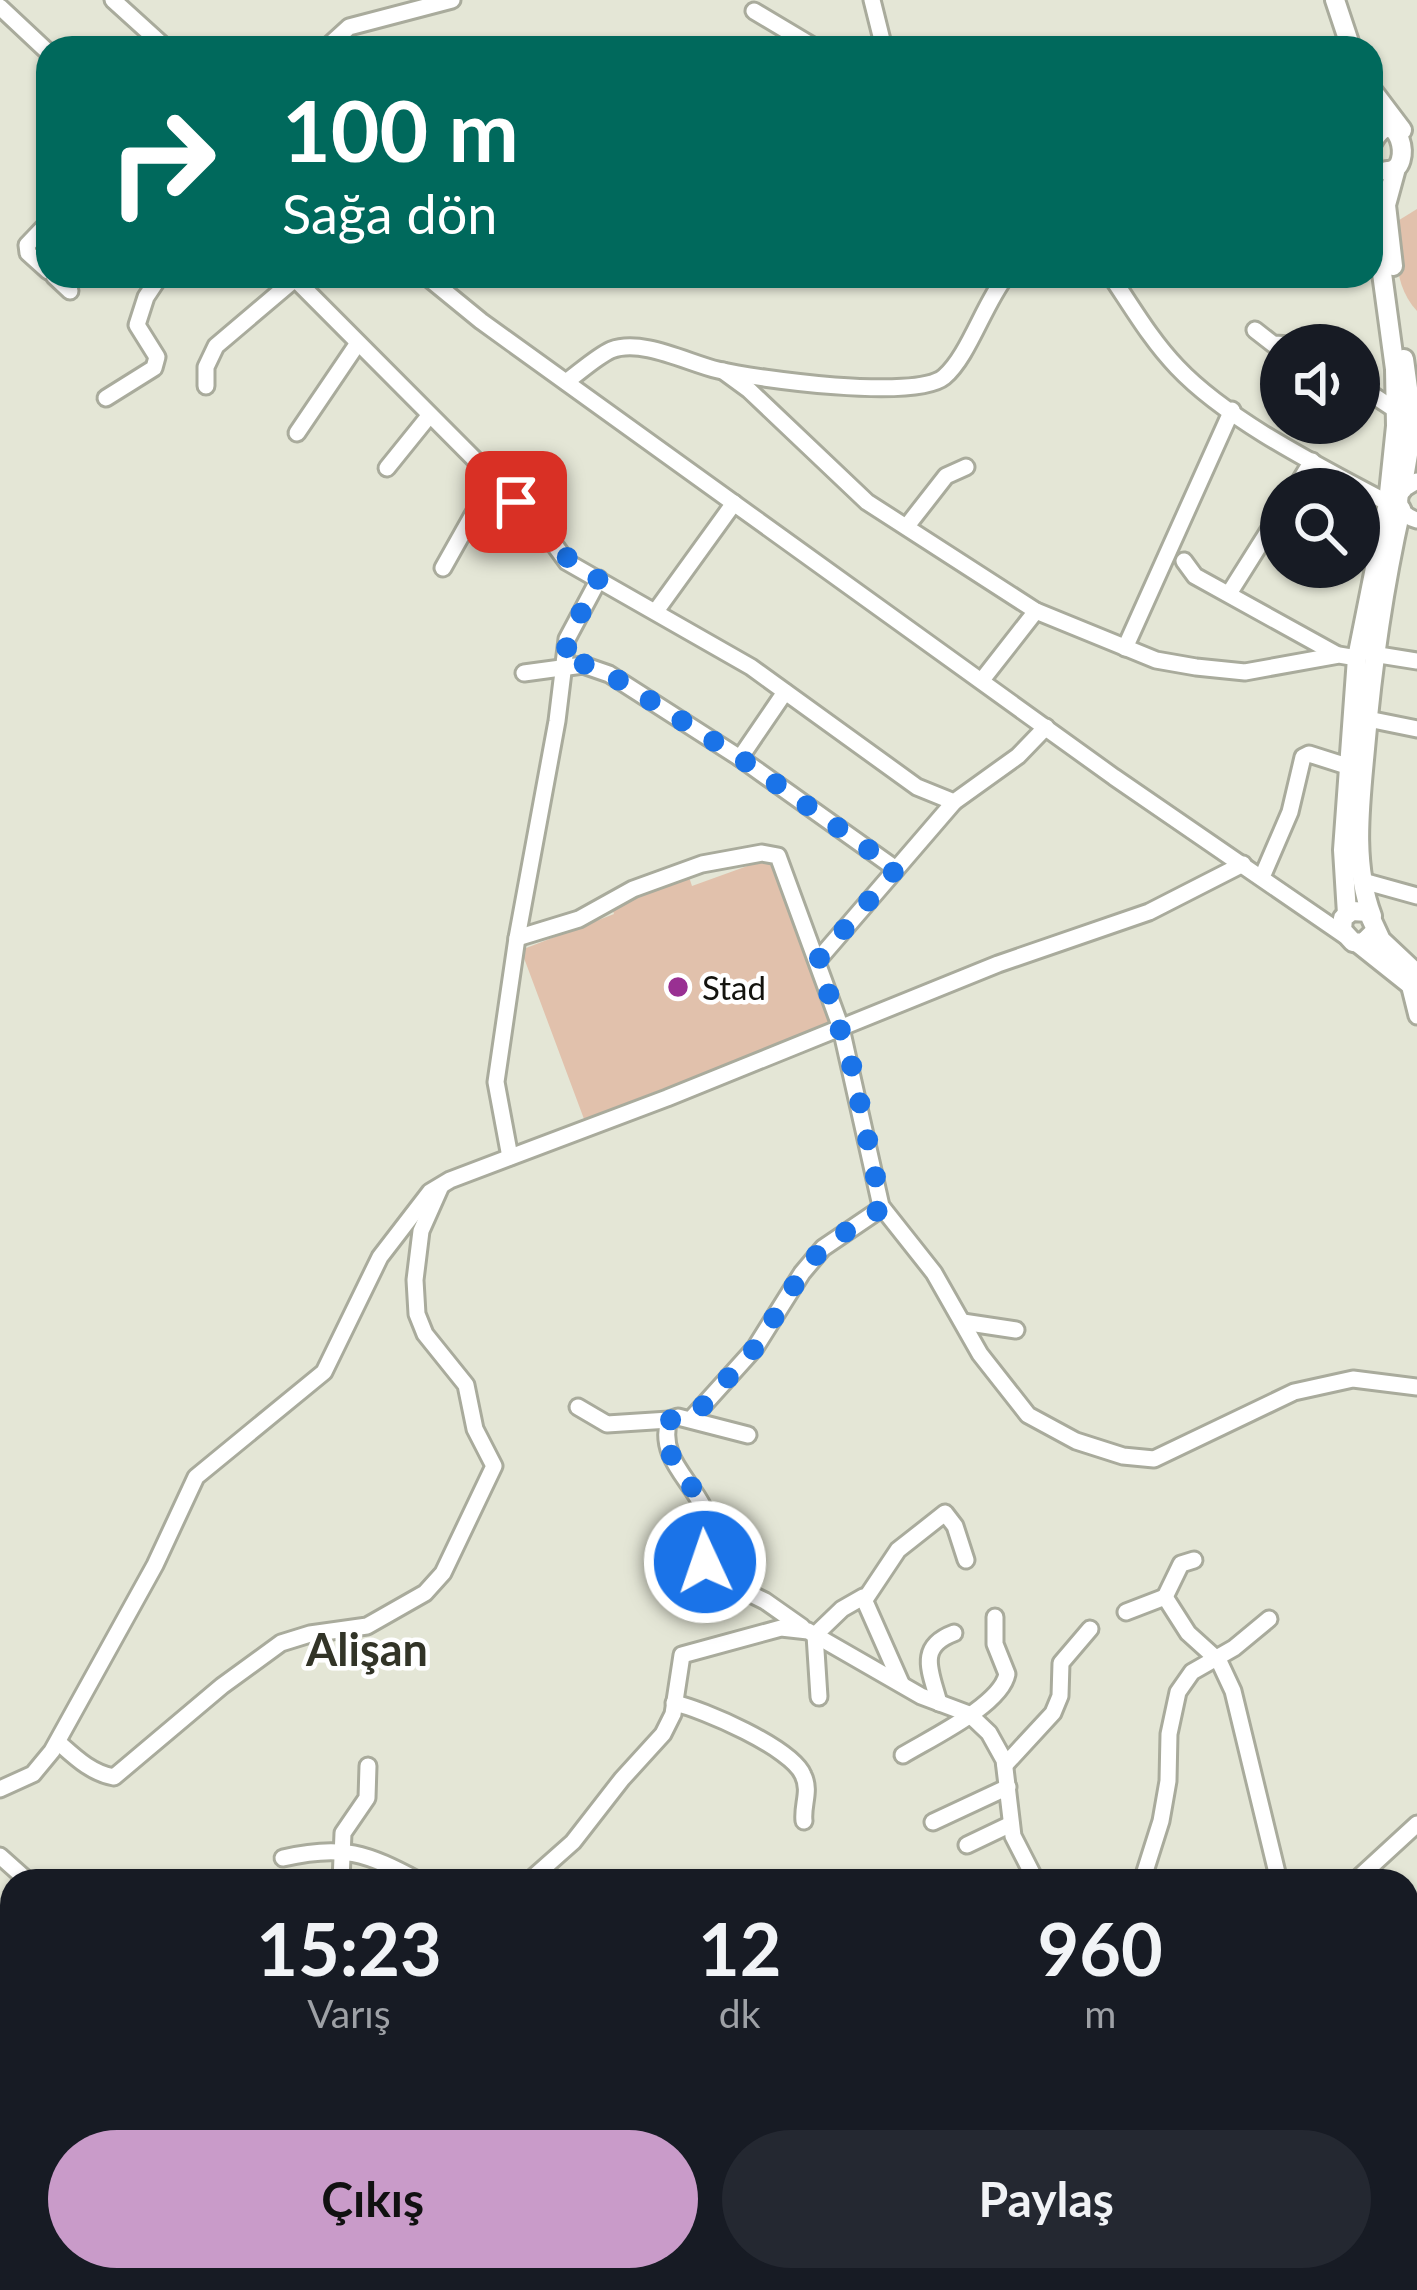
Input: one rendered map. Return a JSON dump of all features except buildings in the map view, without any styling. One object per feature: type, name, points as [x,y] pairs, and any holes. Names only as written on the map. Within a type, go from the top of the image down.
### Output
[{"type":"main road","points":[[1322,0],[1334,36]]},
{"type":"main road","points":[[1335,0],[1347,36]]},
{"type":"main road","points":[[1383,105],[1411,141],[1411,162],[1386,205],[1415,432],[1407,506],[1356,655],[1343,850],[1347,914],[1342,924],[1351,939],[1414,982]]},
{"type":"main road","points":[[1383,279],[1407,506]]},
{"type":"main road","points":[[1351,939],[1368,940],[1374,924],[1363,881],[1359,830],[1368,719],[1356,655]]},
{"type":"main road","points":[[1347,914],[1363,910],[1414,982]]},
{"type":"street","points":[[113,0],[153,36]]},
{"type":"street","points":[[339,36],[349,27],[452,0]]},
{"type":"street","points":[[872,0],[881,36]]},
{"type":"street","points":[[0,7],[36,41]]},
{"type":"street","points":[[754,11],[796,36]]},
{"type":"street","points":[[36,236],[27,245],[36,260]]},
{"type":"street","points":[[106,398],[154,368],[157,357],[137,325],[152,288]]},
{"type":"street","points":[[206,386],[206,367],[215,346],[281,288]]},
{"type":"street","points":[[305,288],[540,525],[567,562],[751,667],[917,788],[954,802]]},
{"type":"street","points":[[442,288],[1046,728],[1351,939]]},
{"type":"street","points":[[566,382],[612,350],[636,347],[723,371],[855,390],[941,380],[959,360],[998,288]]},
{"type":"street","points":[[1120,288],[1178,368],[1232,410],[1312,461],[1407,506]]},
{"type":"street","points":[[1255,330],[1260,334]]},
{"type":"street","points":[[297,433],[358,344]]},
{"type":"street","points":[[723,371],[867,502],[1036,611],[1156,660],[1245,672],[1356,655],[1417,661]]},
{"type":"street","points":[[1380,401],[1396,412]]},
{"type":"street","points":[[1125,648],[1232,410]]},
{"type":"street","points":[[387,468],[429,416]]},
{"type":"street","points":[[1308,468],[1312,461]]},
{"type":"street","points":[[907,526],[946,476],[966,467]]},
{"type":"street","points":[[443,568],[493,479]]},
{"type":"street","points":[[656,611],[734,503]]},
{"type":"street","points":[[1230,592],[1260,544]]},
{"type":"street","points":[[1184,561],[1195,576],[1356,655]]},
{"type":"street","points":[[510,1157],[496,1082],[517,938],[568,639],[598,579]]},
{"type":"street","points":[[982,680],[1036,611]]},
{"type":"street","points":[[524,674],[584,664],[609,674],[740,758],[896,869]]},
{"type":"street","points":[[740,758],[785,692]]},
{"type":"street","points":[[1368,719],[1417,729]]},
{"type":"street","points":[[818,960],[954,802],[1018,756],[1046,728]]},
{"type":"street","points":[[1267,880],[1304,757],[1309,754],[1350,767]]},
{"type":"street","points":[[517,938],[579,919],[633,889],[702,864],[771,853],[783,865],[841,1028],[882,1208],[934,1273],[1001,1382],[1040,1425],[1138,1459],[1166,1454],[1294,1392],[1353,1379],[1417,1387]]},
{"type":"street","points":[[0,1789],[33,1774],[58,1742],[163,1552],[196,1477],[325,1372],[380,1257],[419,1204],[442,1184],[998,964],[1149,912],[1243,864]]},
{"type":"street","points":[[1267,880],[1347,914]]},
{"type":"street","points":[[1363,881],[1417,896]]},
{"type":"street","points":[[1374,924],[1377,896],[1391,888]]},
{"type":"street","points":[[1414,982],[1417,1016]]},
{"type":"street","points":[[58,1742],[101,1774],[114,1777],[281,1643],[367,1626],[436,1584],[494,1466],[476,1429],[471,1398],[461,1376],[424,1334],[416,1314],[421,1232],[442,1184]]},
{"type":"street","points":[[692,1418],[755,1348],[823,1247],[882,1208]]},
{"type":"street","points":[[963,1322],[1016,1330]]},
{"type":"street","points":[[578,1407],[602,1422],[618,1425],[692,1418],[748,1435]]},
{"type":"street","points":[[669,1420],[665,1436],[669,1452],[708,1519],[705,1554],[709,1573],[765,1601],[903,1686],[969,1714],[989,1733],[1005,1765],[1016,1848],[1029,1869]]},
{"type":"street","points":[[542,1869],[580,1834],[664,1734],[674,1703],[679,1659],[687,1652],[781,1628],[812,1633],[866,1598],[898,1550],[945,1513],[955,1526],[966,1561]]},
{"type":"street","points":[[1126,1612],[1165,1597],[1180,1564],[1194,1560]]},
{"type":"street","points":[[1165,1597],[1196,1642],[1224,1669],[1241,1713],[1276,1869]]},
{"type":"street","points":[[866,1598],[903,1686]]},
{"type":"street","points":[[903,1755],[996,1695],[1007,1678],[995,1645],[995,1616]]},
{"type":"street","points":[[1146,1869],[1161,1821],[1170,1722],[1178,1692],[1192,1672],[1234,1648],[1269,1619]]},
{"type":"street","points":[[1005,1765],[1053,1713],[1060,1696],[1061,1663],[1090,1629]]},
{"type":"street","points":[[812,1633],[819,1697]]},
{"type":"street","points":[[939,1703],[929,1667],[930,1651],[940,1638],[954,1633]]},
{"type":"street","points":[[674,1703],[720,1717],[797,1764],[808,1790],[804,1821]]},
{"type":"street","points":[[342,1869],[344,1833],[368,1793],[368,1766]]},
{"type":"street","points":[[933,1822],[1008,1787]]},
{"type":"street","points":[[967,1845],[1011,1824]]},
{"type":"street","points":[[1368,1869],[1417,1824]]},
{"type":"street","points":[[283,1858],[343,1849],[395,1869]]},
{"type":"shaded area","points":[[1417,209],[1417,311],[1400,281],[1396,222]]},
{"type":"shaded area","name":"Stad","points":[[767,859],[777,865],[834,1024],[584,1119],[521,950],[614,914],[611,905],[688,874],[692,886]]},
{"type":"place","name":"Stad","points":[[678,987]]},
{"type":"district","name":"Alişan","points":[[367,1649]]},
{"type":"route","points":[[516,502],[567,562],[598,579],[568,639],[564,665],[584,664],[609,674],[740,758],[896,869],[818,960],[853,1070],[882,1208],[823,1247],[755,1348],[692,1418],[669,1420],[665,1436],[669,1452],[708,1519],[705,1562]]}]
